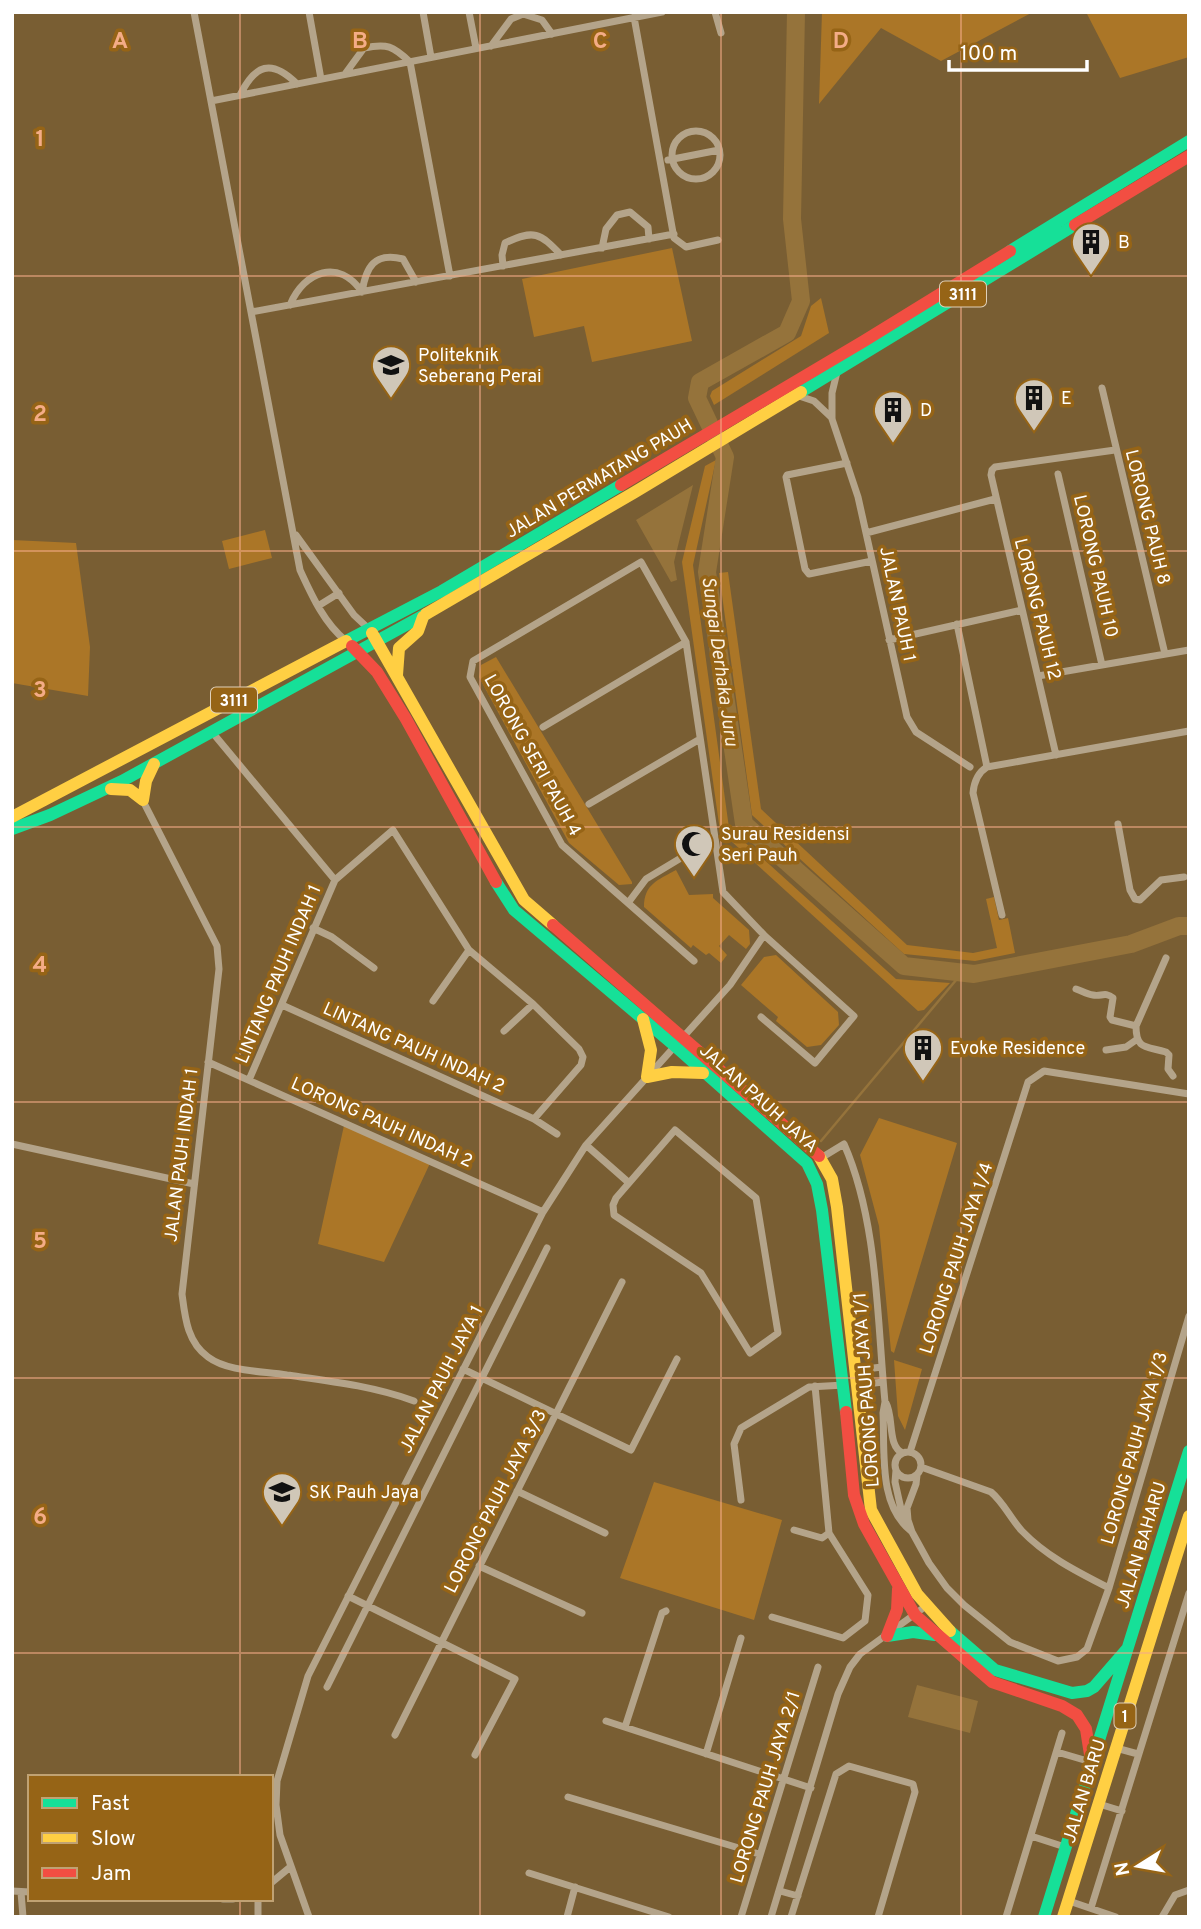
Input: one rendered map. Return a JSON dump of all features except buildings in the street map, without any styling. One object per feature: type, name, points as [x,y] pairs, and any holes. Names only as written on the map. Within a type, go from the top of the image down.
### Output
[{"type":"main road","name":"JALAN PERMATANG PAUH","points":[[12,817],[442,592],[691,451],[1189,141]]},
{"type":"main road","name":"JALAN PERMATANG PAUH","points":[[734,426],[797,396],[1189,156]]},
{"type":"main road","name":"JALAN PERMATANG PAUH","points":[[12,829],[44,818],[130,777],[424,617],[691,451]]},
{"type":"main road","points":[[397,675],[399,648],[418,631],[424,617]]},
{"type":"main road","name":"JALAN PAUH JAYA","points":[[370,630],[520,894],[679,1042],[821,1158],[832,1179],[837,1207],[857,1370],[867,1490],[872,1510],[926,1606],[995,1670],[1072,1693],[1094,1687],[1127,1649]]},
{"type":"main road","name":"JALAN PAUH JAYA","points":[[346,641],[360,652],[377,672],[509,904],[643,1019],[679,1042],[703,1073],[807,1163],[813,1172],[822,1210],[856,1504],[864,1524],[915,1615],[992,1682],[1062,1706],[1077,1715],[1086,1729],[1091,1762]]},
{"type":"main road","points":[[106,789],[130,790],[143,800],[146,781],[154,764]]},
{"type":"main road","points":[[643,1019],[651,1050],[647,1077],[671,1072],[703,1073]]},
{"type":"main road","name":"JALAN BAHARU","points":[[1127,1649],[1189,1451]]},
{"type":"main road","name":"JALAN BARU","points":[[1063,1917],[1188,1520]]},
{"type":"main road","points":[[898,1587],[897,1610],[887,1636],[913,1632],[937,1635]]},
{"type":"main road","name":"JALAN BARU","points":[[1044,1917],[1127,1649]]},
{"type":"street","points":[[194,12],[300,570],[333,631],[346,641]]},
{"type":"street","points":[[309,12],[321,79]]},
{"type":"street","points":[[422,12],[431,57]]},
{"type":"street","points":[[469,12],[476,48]]},
{"type":"street","points":[[211,101],[662,12]]},
{"type":"street","points":[[715,12],[721,33]]},
{"type":"street","points":[[491,46],[511,19],[523,14],[542,20],[552,34]]},
{"type":"street","points":[[634,17],[674,234],[686,247],[718,240]]},
{"type":"street","points":[[345,74],[364,48],[380,44],[389,46],[410,62],[450,276]]},
{"type":"street","points":[[240,95],[247,80],[256,71],[265,69],[285,71],[297,84]]},
{"type":"street","points":[[695,131],[711,136],[719,150],[719,158],[713,171],[700,179],[685,177],[679,173],[672,159],[675,143],[680,137],[695,131]]},
{"type":"street","points":[[660,162],[719,150]]},
{"type":"street","points":[[603,248],[606,229],[617,215],[630,212],[648,226],[649,239]]},
{"type":"street","points":[[503,266],[505,243],[522,235],[537,234],[561,255]]},
{"type":"street","points":[[251,312],[674,234]]},
{"type":"street","points":[[362,292],[367,270],[377,260],[391,256],[403,259],[416,282]]},
{"type":"street","points":[[290,305],[303,283],[316,275],[339,272],[355,282],[362,292]]},
{"type":"street","name":"JALAN PAUH 1","points":[[838,371],[832,393],[832,419],[866,533],[910,724],[916,732],[970,767]]},
{"type":"street","name":"LORONG PAUH 8","points":[[1102,388],[1165,654]]},
{"type":"street","points":[[797,396],[814,401],[832,419]]},
{"type":"street","name":"LORONG PAUH 12","points":[[1056,755],[995,499],[992,470],[995,467],[1115,450]]},
{"type":"street","points":[[846,463],[786,477],[805,569],[809,574],[872,561]]},
{"type":"street","name":"LORONG PAUH 10","points":[[1058,474],[1102,665]]},
{"type":"street","points":[[866,533],[995,499]]},
{"type":"street","points":[[293,531],[354,615],[370,630]]},
{"type":"street","name":"LORONG SERI PAUH 4","points":[[686,642],[641,562],[472,661],[470,677],[562,845],[694,961]]},
{"type":"street","points":[[318,606],[339,593]]},
{"type":"street","points":[[889,640],[1022,610]]},
{"type":"street","points":[[957,624],[987,767]]},
{"type":"street","points":[[543,727],[686,642],[723,892],[764,935],[853,1016],[815,1063],[761,1017]]},
{"type":"street","points":[[1038,676],[1189,650]]},
{"type":"street","points":[[1002,915],[973,793],[974,781],[981,771],[987,767],[1189,731]]},
{"type":"street","name":"LINTANG PAUH INDAH 1","points":[[212,732],[335,880]]},
{"type":"street","points":[[589,804],[700,739]]},
{"type":"street","name":"JALAN PAUH INDAH 1","points":[[123,761],[217,946],[219,970],[182,1294],[185,1321],[192,1340],[208,1358],[232,1367],[345,1384],[414,1401]]},
{"type":"street","points":[[1118,824],[1130,890],[1135,899],[1140,900],[1161,880],[1184,877]]},
{"type":"street","name":"LINTANG PAUH INDAH 1","points":[[249,1080],[335,880],[393,830],[469,950]]},
{"type":"street","points":[[628,903],[646,879],[714,838]]},
{"type":"street","points":[[313,928],[332,937],[374,968]]},
{"type":"street","name":"JALAN PAUH JAYA 1","points":[[309,1917],[289,1868],[275,1804],[277,1781],[308,1676],[543,1212],[586,1145],[730,985],[764,935]]},
{"type":"street","points":[[433,1001],[469,950],[533,1004],[579,1049],[583,1057],[581,1065],[534,1119]]},
{"type":"street","points":[[1166,958],[1136,1026],[1136,1040],[1139,1044],[1166,1052],[1169,1055],[1168,1069],[1173,1076]]},
{"type":"street","points":[[1076,989],[1095,996],[1104,993],[1111,995],[1112,1020],[1136,1026]]},
{"type":"street","points":[[504,1031],[533,1004]]},
{"type":"street","name":"LINTANG PAUH INDAH 2","points":[[282,1005],[534,1119],[557,1134]]},
{"type":"street","points":[[1106,1050],[1126,1047],[1136,1040]]},
{"type":"street","name":"LORONG PAUH INDAH 2","points":[[208,1062],[543,1212]]},
{"type":"street","name":"LORONG PAUH JAYA 1/4","points":[[907,1453],[1028,1082],[1044,1071],[1189,1094]]},
{"type":"street","points":[[675,1130],[756,1198],[778,1333],[750,1353],[701,1273],[614,1215],[613,1205],[628,1182],[675,1130]]},
{"type":"street","points":[[12,1144],[194,1184]]},
{"type":"street","name":"LORONG PAUH JAYA 1/1","points":[[821,1158],[844,1144],[867,1224],[885,1402],[885,1466],[889,1494],[905,1526],[912,1532]]},
{"type":"street","points":[[586,1145],[628,1182]]},
{"type":"street","points":[[327,1687],[547,1248]]},
{"type":"street","name":"LORONG PAUH JAYA 3/3","points":[[395,1735],[622,1282]]},
{"type":"street","name":"LORONG PAUH JAYA 1/3","points":[[1077,1657],[1087,1649],[1110,1588],[1189,1316]]},
{"type":"street","points":[[463,1369],[631,1450],[677,1359]]},
{"type":"street","points":[[857,1370],[882,1367]]},
{"type":"street","points":[[858,1385],[883,1382]]},
{"type":"street","points":[[741,1500],[734,1444],[741,1429],[802,1391],[815,1386],[844,1385]]},
{"type":"street","points":[[772,1617],[843,1638],[865,1620],[868,1595],[829,1533],[815,1386]]},
{"type":"street","points":[[885,1402],[891,1412],[896,1450],[920,1460],[919,1471]]},
{"type":"street","points":[[905,1526],[895,1482],[895,1467],[897,1458],[907,1453]]},
{"type":"street","points":[[885,1466],[895,1467],[905,1478],[919,1471],[990,1492],[1007,1508],[1020,1529],[1042,1550],[1110,1588]]},
{"type":"street","name":"LORONG PAUH JAYA 1/1","points":[[919,1471],[907,1508],[912,1532],[947,1588],[1010,1642],[1058,1661],[1077,1657]]},
{"type":"street","points":[[517,1491],[605,1533]]},
{"type":"street","points":[[794,1530],[822,1538],[829,1533]]},
{"type":"street","points":[[480,1566],[582,1613]]},
{"type":"street","points":[[1091,1908],[1189,1593]]},
{"type":"street","points":[[348,1597],[515,1679],[475,1755]]},
{"type":"street","points":[[771,1917],[838,1695],[850,1667],[860,1654],[926,1606]]},
{"type":"street","points":[[625,1727],[662,1612],[666,1611]]},
{"type":"street","points":[[706,1754],[741,1638]]},
{"type":"street","name":"LORONG PAUH JAYA 2/1","points":[[741,1917],[818,1667]]},
{"type":"street","points":[[606,1721],[811,1788]]},
{"type":"street","points":[[1006,1917],[1062,1733]]},
{"type":"street","points":[[1116,1748],[1138,1754]]},
{"type":"street","points":[[1056,1752],[1091,1762]]},
{"type":"street","points":[[791,1917],[836,1774],[849,1766],[913,1784],[915,1792],[878,1917]]},
{"type":"street","points":[[568,1797],[759,1854]]},
{"type":"street","points":[[1098,1804],[1122,1811]]},
{"type":"street","points":[[1031,1836],[1065,1847]]},
{"type":"street","points":[[273,1881],[289,1868]]},
{"type":"street","points":[[529,1873],[669,1917]]},
{"type":"street","points":[[567,1917],[575,1887]]},
{"type":"street","points":[[1162,1917],[1175,1895],[1189,1890]]},
{"type":"street","points":[[12,1891],[26,1892],[23,1917]]},
{"type":"street","points":[[780,1891],[798,1896]]},
{"type":"street","points":[[1068,1900],[1116,1917]]},
{"type":"shaded area","points":[[822,12],[1033,12],[941,61],[881,28],[819,104]]},
{"type":"shaded area","points":[[1086,12],[1189,12],[1189,57],[1120,78]]},
{"type":"shaded area","points":[[672,248],[692,341],[592,362],[584,326],[534,337],[522,279]]},
{"type":"shaded area","points":[[821,298],[829,333],[714,405],[710,396],[712,391],[801,336],[811,306]]},
{"type":"shaded area","points":[[716,460],[693,565],[729,828],[896,979],[950,983],[924,1010],[918,1011],[720,831],[682,562],[705,466]]},
{"type":"shaded area","points":[[693,485],[674,562],[677,580],[671,582],[636,520]]},
{"type":"shaded area","points":[[265,530],[272,558],[229,569],[222,541]]},
{"type":"shaded area","points":[[12,540],[76,543],[90,647],[88,696],[12,683]]},
{"type":"shaded area","points":[[728,572],[761,809],[907,945],[973,953],[997,948],[986,899],[994,897],[999,920],[1008,918],[1015,953],[975,961],[904,954],[752,815],[719,573]]},
{"type":"shaded area","points":[[496,657],[632,884],[619,885],[569,843],[479,677],[481,665]]},
{"type":"shaded area","points":[[676,870],[689,895],[713,894],[713,898],[749,930],[750,944],[746,949],[729,935],[719,946],[727,955],[721,963],[693,945],[691,948],[644,907],[649,888]]},
{"type":"shaded area","points":[[776,955],[838,1012],[839,1025],[821,1045],[807,1047],[776,1021],[778,1017],[741,985],[764,957]]},
{"type":"shaded area","points":[[879,1118],[957,1143],[894,1353],[891,1351],[879,1226],[860,1155]]},
{"type":"shaded area","points":[[345,1121],[432,1159],[384,1262],[318,1244]]},
{"type":"shaded area","points":[[894,1360],[922,1369],[905,1430],[898,1416]]},
{"type":"shaded area","points":[[654,1482],[782,1520],[754,1620],[620,1578]]},
{"type":"shaded area","points":[[917,1685],[978,1701],[970,1733],[908,1717]]},
{"type":"waterway","name":"Sungai Derhaka Juru","points":[[796,12],[792,219],[801,301],[787,333],[700,382],[697,398],[725,457],[707,572],[744,824],[904,966],[974,974],[1131,944],[1179,926],[1189,926]]},
{"type":"waterway","points":[[821,1141],[962,973]]},
{"type":"traffic: fast","points":[[1010,251],[1189,141]]},
{"type":"traffic: fast","points":[[801,392],[1075,225]]},
{"type":"traffic: fast","points":[[346,641],[442,591],[621,485]]},
{"type":"traffic: fast","points":[[12,829],[50,815],[122,781],[426,614]]},
{"type":"traffic: fast","points":[[496,882],[514,910],[675,1046],[807,1163],[817,1184],[822,1210],[846,1412]]},
{"type":"traffic: fast","points":[[1044,1917],[1189,1451]]},
{"type":"traffic: fast","points":[[950,1631],[995,1670],[1072,1693],[1094,1687],[1127,1649]]},
{"type":"traffic: fast","points":[[887,1636],[913,1632],[935,1635]]},
{"type":"traffic: slow","points":[[426,614],[801,392]]},
{"type":"traffic: slow","points":[[397,675],[399,648],[418,631],[423,617]]},
{"type":"traffic: slow","points":[[372,633],[524,900],[553,925]]},
{"type":"traffic: slow","points":[[12,817],[346,641]]},
{"type":"traffic: slow","points":[[111,789],[130,790],[143,800],[146,781],[154,764]]},
{"type":"traffic: slow","points":[[643,1019],[651,1050],[647,1077],[672,1072],[703,1073]]},
{"type":"traffic: slow","points":[[819,1156],[832,1179],[837,1207],[871,1510],[917,1594],[950,1631]]},
{"type":"traffic: slow","points":[[1063,1917],[1189,1516]]},
{"type":"traffic: jam","points":[[1075,225],[1189,156]]},
{"type":"traffic: jam","points":[[621,485],[1010,251]]},
{"type":"traffic: jam","points":[[352,646],[377,672],[406,719],[496,882]]},
{"type":"traffic: jam","points":[[553,925],[819,1156]]},
{"type":"traffic: jam","points":[[846,1412],[854,1495],[864,1524],[915,1615],[992,1682],[1062,1706],[1077,1715],[1086,1729],[1091,1761]]},
{"type":"traffic: jam","points":[[887,1636],[897,1610],[898,1589]]},
{"type":"place","name":"B","points":[[1091,276]]},
{"type":"place","name":"Politeknik Seberang Perai","points":[[391,399]]},
{"type":"place","name":"E","points":[[1034,432]]},
{"type":"place","name":"D","points":[[893,444]]},
{"type":"place","name":"Surau Residensi Seri Pauh","points":[[694,878]]},
{"type":"place","name":"Evoke Residence","points":[[923,1082]]},
{"type":"place","name":"SK Pauh Jaya","points":[[282,1526]]}]
